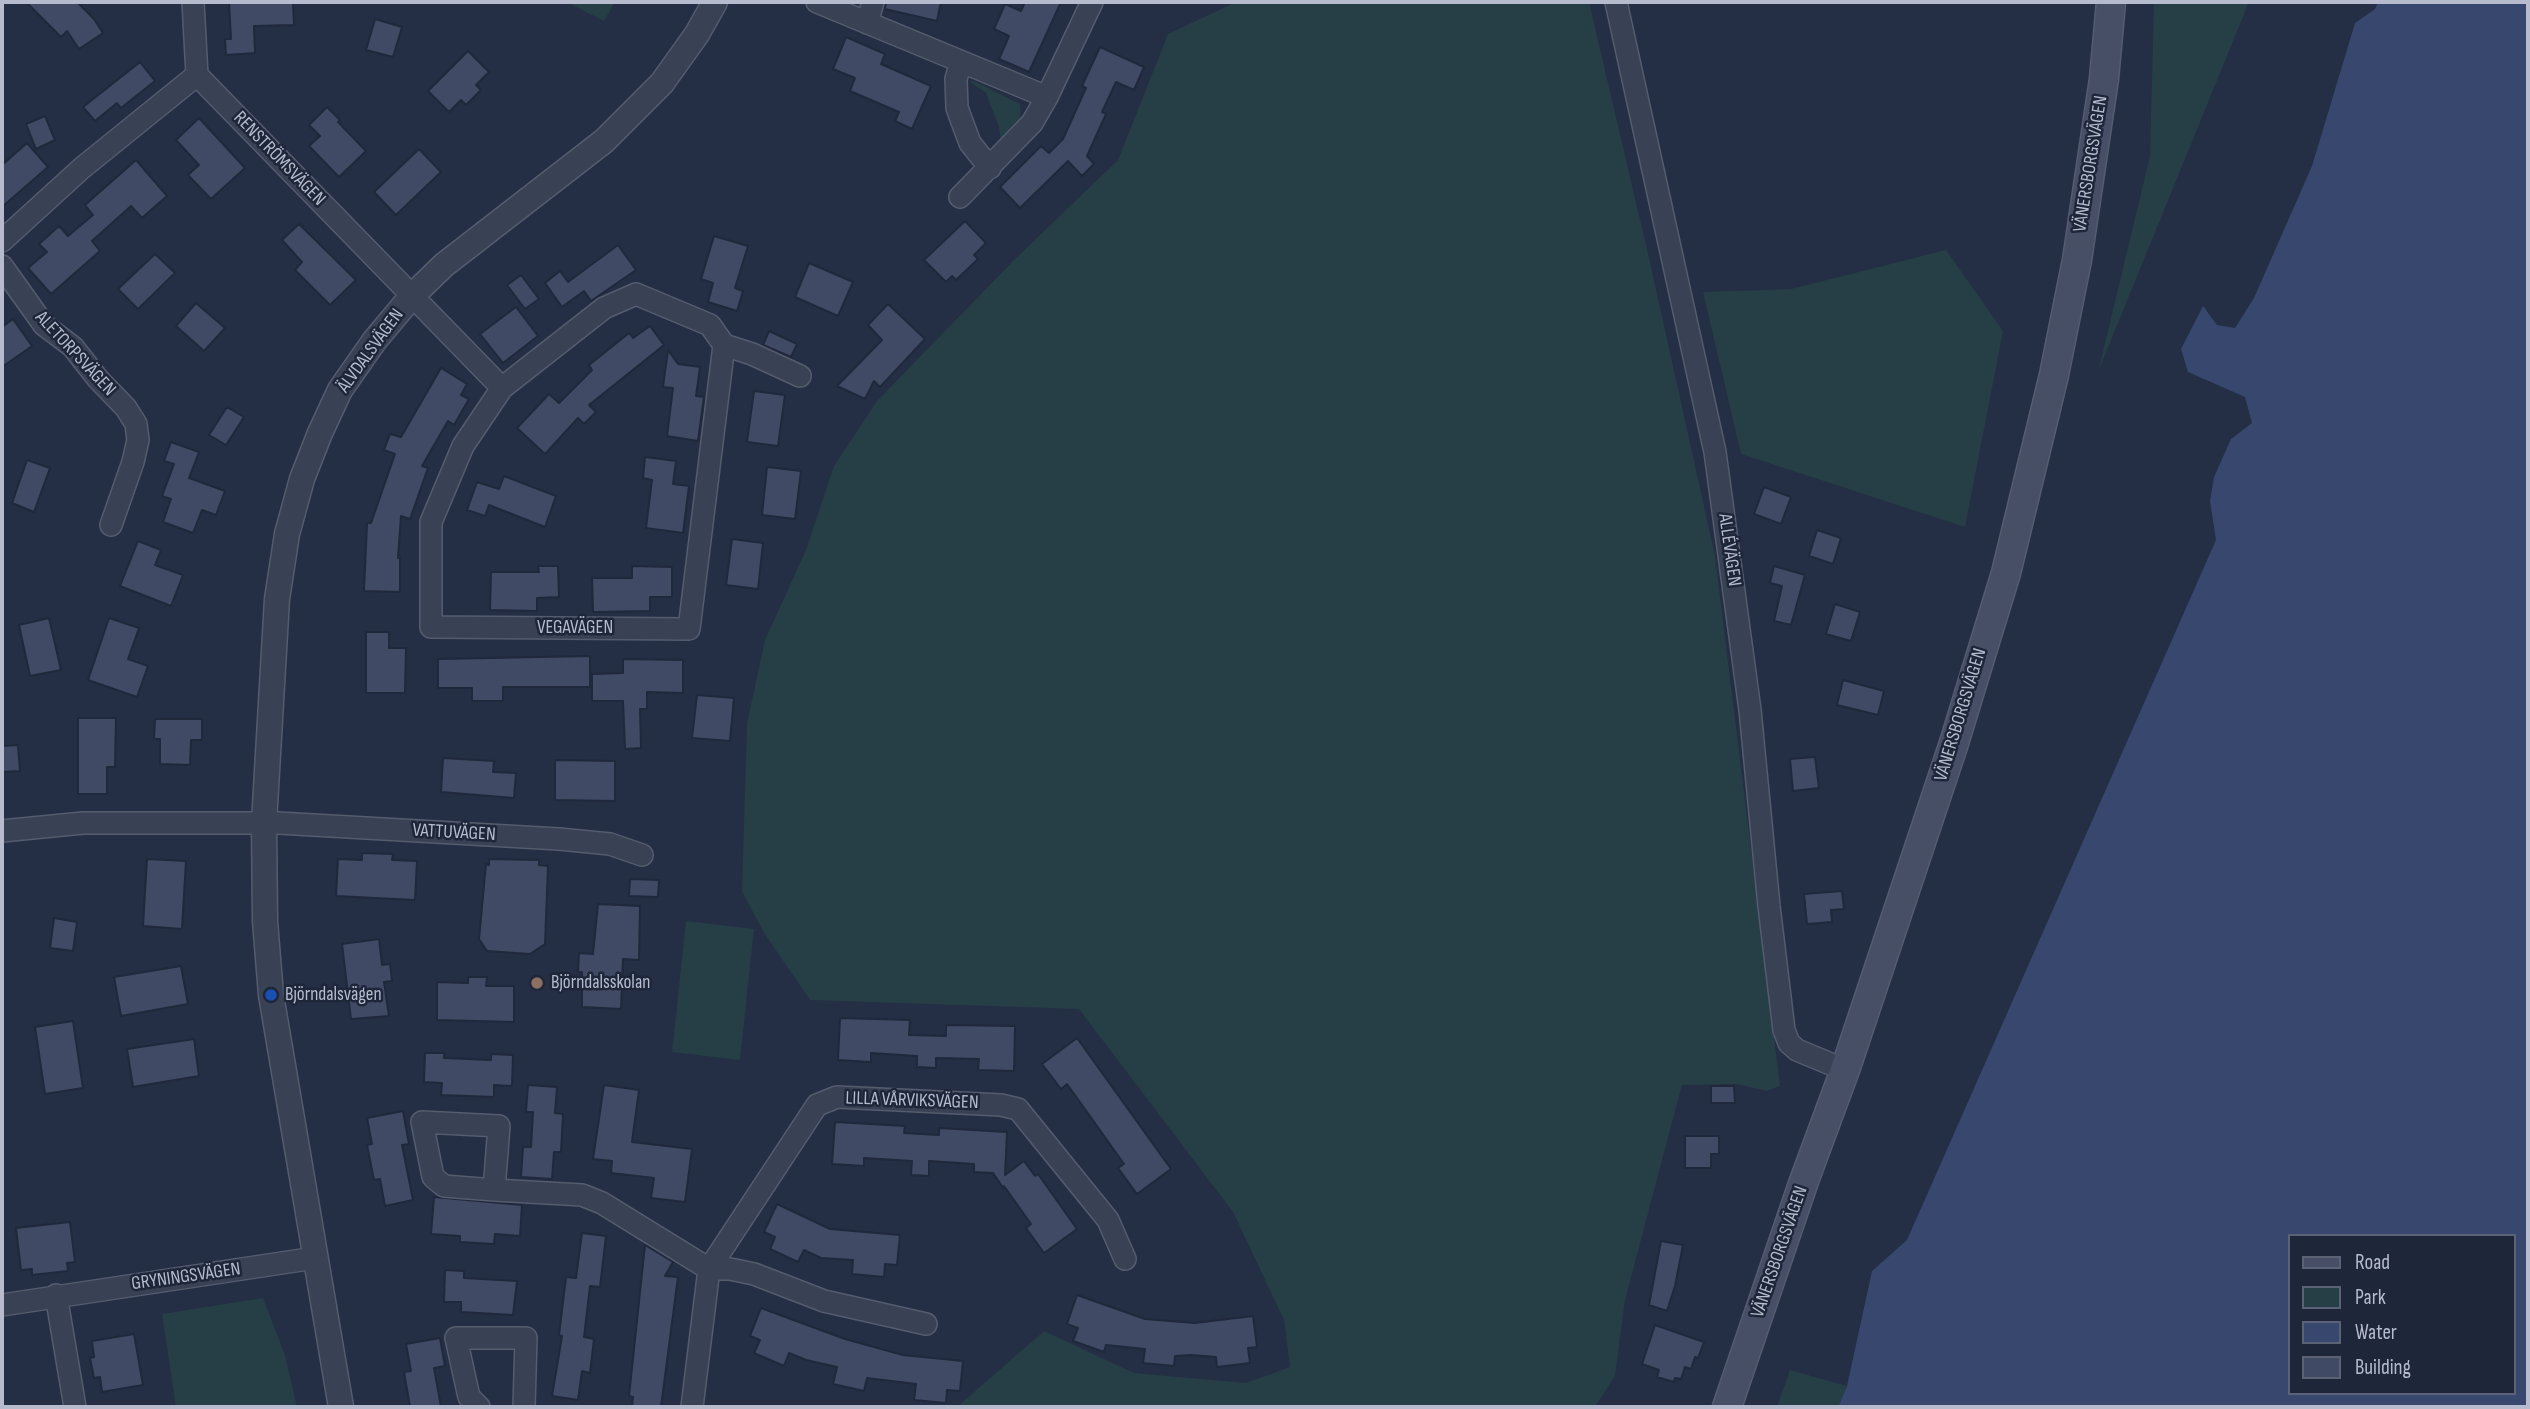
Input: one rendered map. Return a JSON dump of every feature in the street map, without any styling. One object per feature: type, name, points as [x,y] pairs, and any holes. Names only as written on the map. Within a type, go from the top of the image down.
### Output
[{"type":"main road","name":"VÄNERSBORGSVÄGEN","points":[[1727,1407],[1845,1070],[1954,743],[2006,573],[2054,374],[2077,260],[2104,79],[2110,2]]},
{"type":"street","points":[[2,241],[82,169],[197,75],[193,2]]},
{"type":"street","name":"ÄLVDALSVÄGEN","points":[[264,823],[278,600],[287,534],[302,479],[340,390],[375,340],[412,296],[444,265],[604,141],[662,83],[697,34],[715,2]]},
{"type":"street","points":[[817,2],[1047,97]]},
{"type":"street","points":[[867,23],[873,2]]},
{"type":"street","points":[[960,197],[990,169],[1032,122],[1047,97],[1092,2]]},
{"type":"street","name":"ALLÉVÄGEN","points":[[1616,2],[1715,452],[1750,710],[1784,1030],[1789,1043],[1797,1050],[1845,1070]]},
{"type":"street","points":[[961,62],[956,79],[957,108],[971,143],[990,169]]},
{"type":"street","name":"RENSTRÖMSVÄGEN","points":[[197,75],[412,296]]},
{"type":"street","name":"ALETORPSVÄGEN","points":[[2,266],[44,326],[73,348],[126,408],[136,424],[138,440],[133,462],[111,525]]},
{"type":"street","name":"VEGAVÄGEN","points":[[724,345],[690,629],[431,627],[431,522],[463,446],[502,388],[604,308],[636,294],[710,326],[724,345],[752,354],[800,376]]},
{"type":"street","points":[[412,296],[502,388]]},
{"type":"street","points":[[2,831],[83,823],[264,823],[265,921],[271,995],[341,1407]]},
{"type":"street","name":"VATTUVÄGEN","points":[[264,823],[559,839],[610,844],[642,855]]},
{"type":"street","name":"LILLA VÅRVIKSVÄGEN","points":[[692,1407],[709,1269],[817,1105],[837,1097],[1001,1105],[1018,1109],[1108,1220],[1125,1259]]},
{"type":"street","points":[[494,1190],[582,1195],[602,1203],[709,1269],[730,1269],[754,1274],[824,1301],[926,1324]]},
{"type":"street","name":"GRYNINGSVÄGEN","points":[[2,1304],[315,1258]]},
{"type":"street","points":[[56,1295],[75,1407]]},
{"type":"street","points":[[479,1407],[469,1397],[456,1338],[526,1338],[524,1407]]},
{"type":"green space","points":[[566,2],[615,2],[604,21]]},
{"type":"green space","points":[[1236,2],[1589,2],[1715,556],[1780,1086],[1767,1091],[1737,1084],[1682,1085],[1625,1300],[1615,1376],[1595,1407],[957,1407],[1044,1331],[1134,1373],[1246,1383],[1290,1367],[1284,1320],[1233,1212],[1079,1009],[810,1000],[764,933],[742,891],[747,723],[765,640],[806,550],[834,466],[877,401],[1015,259],[1118,160],[1168,34]]},
{"type":"green space","points":[[2154,2],[2249,2],[2098,372],[2150,156]]},
{"type":"green space","points":[[974,81],[1020,104],[1021,119],[1012,134],[1001,143],[999,127],[986,93],[970,82]]},
{"type":"green space","points":[[1946,250],[2003,331],[1965,527],[1741,454],[1703,292],[1791,289]]},
{"type":"green space","points":[[686,921],[754,929],[740,1060],[672,1052]]},
{"type":"green space","points":[[263,1298],[285,1355],[297,1407],[176,1407],[162,1314]]},
{"type":"green space","points":[[1790,1370],[1847,1386],[1838,1407],[1777,1407]]},
{"type":"water","points":[[2378,2],[2528,2],[2528,1407],[1838,1407],[1847,1386],[1872,1271],[1907,1240],[2216,540],[2210,501],[2214,477],[2231,439],[2252,423],[2245,397],[2188,372],[2181,349],[2203,306],[2217,325],[2235,328],[2254,298],[2312,166],[2355,23],[2375,9]]},
{"type":"building","points":[[26,2],[77,2],[94,19],[103,33],[79,49],[67,31],[61,37]]},
{"type":"building","points":[[229,2],[293,2],[294,25],[254,26],[255,53],[226,55],[225,39],[231,39]]},
{"type":"building","points":[[886,2],[941,2],[937,21],[885,9]]},
{"type":"building","points":[[1025,2],[1061,2],[1029,72],[999,59],[1009,36],[994,29],[1005,4],[1021,11]]},
{"type":"building","points":[[375,19],[402,27],[393,57],[366,50]]},
{"type":"building","points":[[846,37],[885,54],[881,64],[931,86],[912,129],[895,121],[899,112],[850,91],[855,78],[833,69]]},
{"type":"building","points":[[1100,47],[1144,67],[1134,90],[1116,82],[1102,112],[1106,114],[1087,156],[1094,164],[1082,176],[1068,161],[1020,208],[1000,187],[1041,146],[1049,153],[1063,139],[1086,88],[1082,86]]},
{"type":"building","points":[[468,51],[489,72],[476,85],[481,90],[466,105],[461,100],[449,112],[428,91]]},
{"type":"building","points":[[140,62],[155,81],[121,108],[117,103],[95,121],[83,107]]},
{"type":"building","points":[[327,107],[366,151],[339,177],[309,146],[320,136],[309,125]]},
{"type":"building","points":[[45,116],[55,140],[36,149],[26,124]]},
{"type":"building","points":[[199,118],[245,168],[211,199],[188,175],[199,165],[176,140]]},
{"type":"building","points":[[27,143],[48,167],[2,207],[2,165]]},
{"type":"building","points":[[419,149],[441,172],[396,215],[374,192]]},
{"type":"building","points":[[136,160],[167,196],[142,218],[131,206],[92,241],[100,251],[51,294],[28,268],[47,252],[39,244],[59,226],[68,236],[93,215],[85,205]]},
{"type":"building","points":[[965,221],[986,243],[974,255],[978,259],[956,280],[952,276],[946,282],[924,260]]},
{"type":"building","points":[[299,224],[356,280],[330,305],[295,270],[302,262],[282,240]]},
{"type":"building","points":[[714,236],[748,246],[735,288],[743,291],[737,311],[708,302],[713,283],[701,279]]},
{"type":"building","points":[[618,245],[636,270],[591,301],[584,291],[562,307],[545,283],[560,271],[568,282]]},
{"type":"building","points":[[155,254],[175,273],[138,309],[118,289]]},
{"type":"building","points":[[809,263],[853,282],[838,316],[795,297]]},
{"type":"building","points":[[521,275],[539,299],[525,309],[507,285]]},
{"type":"building","points":[[196,303],[225,328],[204,351],[176,326]]},
{"type":"building","points":[[888,304],[925,339],[880,387],[874,381],[865,399],[837,386],[882,340],[868,325]]},
{"type":"building","points":[[516,307],[538,336],[503,363],[480,334]]},
{"type":"building","points":[[13,319],[32,346],[2,367],[2,327]]},
{"type":"building","points":[[650,326],[664,345],[589,405],[596,412],[584,424],[578,418],[545,454],[517,428],[549,394],[559,403],[592,370],[589,365],[629,333],[633,338]]},
{"type":"building","points":[[769,331],[797,344],[791,357],[763,345]]},
{"type":"building","points":[[668,350],[678,364],[700,367],[696,396],[704,397],[698,441],[667,436],[673,388],[663,387]]},
{"type":"building","points":[[441,368],[467,384],[461,395],[469,399],[454,425],[448,421],[422,466],[428,468],[410,519],[401,516],[398,558],[400,592],[364,591],[367,523],[371,523],[395,454],[384,450],[390,434],[401,437]]},
{"type":"building","points":[[754,391],[785,395],[778,446],[747,442]]},
{"type":"building","points":[[227,407],[244,417],[226,445],[209,435]]},
{"type":"building","points":[[171,442],[199,452],[189,478],[225,491],[216,515],[202,510],[193,533],[163,522],[171,499],[162,496],[174,464],[164,461]]},
{"type":"building","points":[[645,457],[676,461],[673,484],[689,486],[683,533],[646,528],[652,480],[643,478]]},
{"type":"building","points":[[27,460],[50,468],[34,512],[12,503]]},
{"type":"building","points":[[767,467],[801,471],[795,519],[762,515]]},
{"type":"building","points":[[504,476],[556,496],[545,527],[489,505],[485,516],[467,510],[477,482],[499,489]]},
{"type":"building","points":[[1764,487],[1791,497],[1781,524],[1754,514]]},
{"type":"building","points":[[1817,530],[1841,538],[1833,564],[1809,556]]},
{"type":"building","points":[[732,539],[763,543],[758,589],[726,585]]},
{"type":"building","points":[[138,541],[161,550],[155,565],[183,575],[171,606],[120,586]]},
{"type":"building","points":[[538,566],[558,566],[559,597],[537,598],[537,611],[490,610],[491,572],[539,572]]},
{"type":"building","points":[[632,566],[672,567],[672,597],[650,597],[650,611],[593,612],[592,578],[632,578]]},
{"type":"building","points":[[1774,566],[1805,575],[1791,625],[1774,621],[1782,586],[1770,583]]},
{"type":"building","points":[[1835,604],[1860,612],[1851,641],[1826,634]]},
{"type":"building","points":[[49,618],[61,670],[30,676],[19,625]]},
{"type":"building","points":[[109,618],[139,628],[128,659],[148,666],[137,697],[88,680]]},
{"type":"building","points":[[366,632],[389,632],[389,648],[406,648],[405,693],[366,693]]},
{"type":"building","points":[[590,656],[590,687],[503,687],[503,701],[472,701],[472,688],[438,688],[438,659]]},
{"type":"building","points":[[623,659],[683,660],[683,693],[647,692],[647,709],[640,709],[641,748],[625,749],[623,701],[592,701],[592,674],[623,673]]},
{"type":"building","points":[[1843,680],[1884,691],[1878,715],[1837,705]]},
{"type":"building","points":[[697,695],[734,698],[730,741],[692,738]]},
{"type":"building","points":[[78,718],[116,718],[115,767],[107,767],[107,794],[78,794]]},
{"type":"building","points":[[155,719],[202,719],[202,740],[191,740],[190,765],[160,764],[160,739],[154,739]]},
{"type":"building","points":[[18,745],[20,771],[2,772],[2,746]]},
{"type":"building","points":[[1815,757],[1819,788],[1793,791],[1790,759]]},
{"type":"building","points":[[443,758],[494,761],[493,772],[516,773],[514,798],[441,792]]},
{"type":"building","points":[[555,760],[615,761],[615,801],[555,800]]},
{"type":"building","points":[[362,853],[393,854],[392,860],[417,861],[415,900],[336,896],[338,859],[362,860]]},
{"type":"building","points":[[147,859],[186,861],[182,929],[143,926]]},
{"type":"building","points":[[489,859],[539,860],[539,865],[548,866],[545,944],[530,954],[487,951],[479,939],[486,864],[489,865]]},
{"type":"building","points":[[630,879],[659,880],[658,897],[629,896]]},
{"type":"building","points":[[1842,891],[1844,909],[1831,910],[1832,922],[1807,924],[1804,894]]},
{"type":"building","points":[[598,904],[640,906],[639,960],[623,959],[621,1009],[582,1007],[579,953],[593,954]]},
{"type":"building","points":[[54,918],[77,922],[73,951],[50,948]]},
{"type":"building","points":[[379,939],[382,965],[390,964],[392,981],[384,982],[389,1016],[351,1019],[342,944]]},
{"type":"building","points":[[181,966],[188,1004],[121,1016],[114,977]]},
{"type":"building","points":[[468,977],[487,977],[486,986],[514,986],[514,1022],[437,1020],[437,982],[468,983]]},
{"type":"building","points":[[840,1018],[910,1020],[909,1035],[946,1036],[946,1025],[1015,1026],[1014,1071],[978,1070],[979,1059],[936,1058],[936,1068],[917,1067],[917,1056],[871,1053],[871,1062],[838,1060]]},
{"type":"building","points":[[73,1021],[83,1088],[45,1094],[35,1027]]},
{"type":"building","points":[[1077,1038],[1171,1169],[1137,1194],[1118,1168],[1124,1164],[1067,1084],[1061,1089],[1042,1064]]},
{"type":"building","points":[[194,1039],[199,1076],[133,1087],[127,1049]]},
{"type":"building","points":[[425,1053],[444,1053],[444,1058],[491,1060],[491,1054],[513,1055],[512,1086],[494,1085],[494,1097],[441,1095],[442,1083],[424,1082]]},
{"type":"building","points":[[528,1085],[557,1087],[555,1113],[563,1114],[561,1152],[554,1152],[552,1179],[521,1177],[523,1147],[531,1147],[533,1112],[526,1112]]},
{"type":"building","points":[[604,1085],[639,1090],[632,1142],[692,1149],[685,1202],[651,1198],[654,1178],[611,1173],[612,1161],[593,1159]]},
{"type":"building","points":[[1711,1086],[1734,1086],[1735,1103],[1711,1103]]},
{"type":"building","points":[[403,1111],[409,1144],[402,1145],[413,1200],[385,1206],[380,1179],[374,1180],[367,1145],[372,1144],[367,1118]]},
{"type":"building","points":[[835,1122],[905,1126],[904,1133],[939,1135],[939,1128],[1007,1132],[1005,1175],[1024,1161],[1035,1176],[1038,1174],[1077,1229],[1044,1253],[1026,1228],[1031,1224],[1004,1186],[1004,1189],[993,1173],[974,1172],[974,1164],[929,1161],[929,1176],[911,1175],[912,1161],[864,1158],[864,1166],[832,1164]]},
{"type":"building","points":[[1685,1136],[1719,1136],[1719,1154],[1711,1154],[1711,1168],[1685,1168]]},
{"type":"building","points":[[434,1197],[522,1205],[520,1236],[495,1234],[494,1244],[460,1242],[460,1236],[431,1234]]},
{"type":"building","points":[[777,1204],[830,1229],[900,1235],[897,1265],[885,1264],[884,1277],[852,1274],[853,1260],[821,1258],[804,1250],[798,1262],[770,1249],[775,1237],[764,1232]]},
{"type":"building","points":[[70,1222],[75,1262],[67,1263],[68,1271],[32,1275],[32,1269],[21,1270],[16,1228]]},
{"type":"building","points":[[582,1233],[606,1236],[600,1287],[590,1286],[584,1337],[594,1339],[590,1373],[582,1371],[578,1400],[552,1396],[562,1336],[559,1335],[566,1277],[576,1278]]},
{"type":"building","points":[[1661,1241],[1683,1245],[1667,1311],[1649,1305]]},
{"type":"building","points":[[645,1245],[673,1262],[665,1276],[678,1277],[661,1407],[632,1407],[633,1397],[629,1396]]},
{"type":"building","points":[[445,1270],[464,1271],[464,1278],[517,1281],[513,1315],[461,1312],[461,1302],[444,1302]]},
{"type":"building","points":[[1077,1295],[1145,1319],[1195,1323],[1253,1316],[1257,1347],[1248,1348],[1250,1363],[1217,1367],[1216,1357],[1175,1356],[1174,1366],[1143,1363],[1145,1349],[1106,1345],[1104,1352],[1073,1341],[1078,1328],[1067,1324]]},
{"type":"building","points":[[761,1308],[845,1339],[903,1355],[963,1361],[960,1391],[947,1390],[946,1403],[914,1400],[916,1384],[867,1378],[864,1391],[833,1384],[837,1367],[789,1353],[784,1366],[754,1353],[760,1340],[750,1336]]},
{"type":"building","points":[[1655,1325],[1704,1342],[1691,1369],[1685,1367],[1681,1379],[1675,1378],[1674,1382],[1657,1377],[1659,1370],[1642,1364]]},
{"type":"building","points":[[134,1334],[143,1385],[102,1392],[100,1377],[94,1378],[90,1358],[94,1357],[92,1341]]},
{"type":"building","points":[[440,1338],[445,1366],[434,1368],[441,1407],[410,1407],[404,1372],[411,1371],[406,1344]]},
{"type":"place","name":"Björndalsskolan","points":[[537,983]]},
{"type":"place","name":"Björndalsvägen","points":[[271,995]]}]
